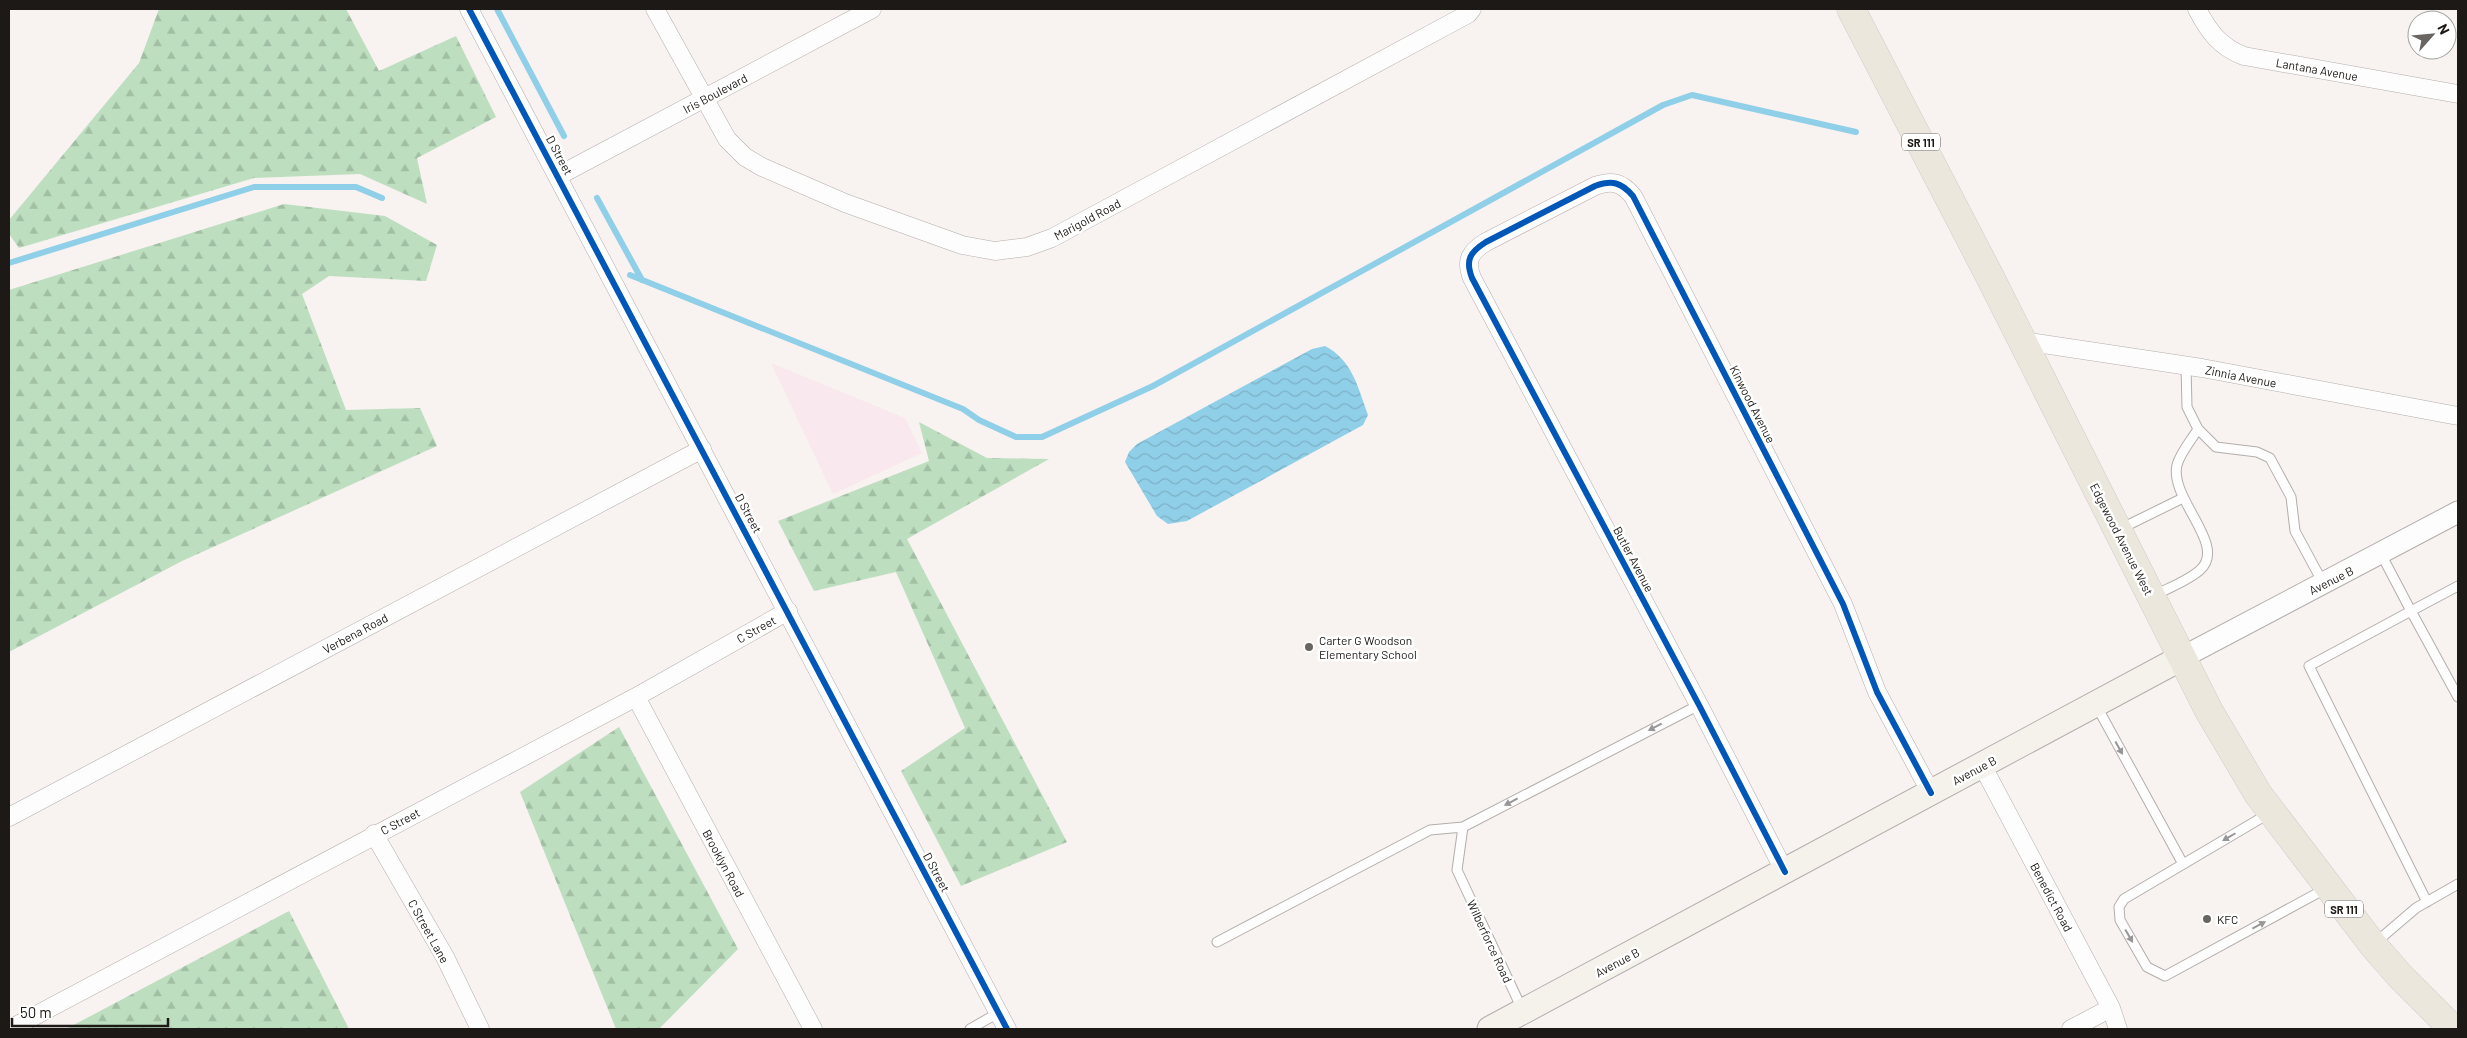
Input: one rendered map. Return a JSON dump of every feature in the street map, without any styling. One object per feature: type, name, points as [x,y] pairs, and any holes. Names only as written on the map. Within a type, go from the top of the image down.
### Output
[{"type":"main road","name":"Edgewood Avenue West","points":[[1851,9],[2023,341],[2209,711],[2271,812],[2328,887],[2400,976],[2453,1029]]},
{"type":"main road","name":"Avenue B","points":[[1490,1029],[2183,657]]},
{"type":"street","name":"D Street","points":[[469,9],[1007,1029]]},
{"type":"street","name":"Marigold Road","points":[[655,9],[703,99],[727,139],[744,157],[762,167],[863,210],[962,245],[994,251],[1027,247],[1052,238],[1460,19],[1472,9]]},
{"type":"street","name":"Iris Boulevard","points":[[558,176],[872,9]]},
{"type":"street","name":"Lantana Avenue","points":[[2198,9],[2217,41],[2230,50],[2244,56],[2458,94]]},
{"type":"street","name":"Kinwood Avenue","points":[[1469,256],[1474,249],[1486,242],[1595,186],[1607,182],[1616,182],[1625,187],[1637,205],[1844,604],[1877,692],[1931,793]]},
{"type":"street","name":"Butler Avenue","points":[[1469,256],[1468,267],[1472,278],[1699,705],[1785,872]]},
{"type":"street","name":"Zinnia Avenue","points":[[2023,341],[2186,366],[2458,416]]},
{"type":"street","name":"Verbena Road","points":[[9,818],[702,449]]},
{"type":"street","name":"Avenue B","points":[[2183,657],[2458,512]]},
{"type":"street","name":"C Street","points":[[10,1029],[636,696],[788,611]]},
{"type":"street","name":"Brooklyn Road","points":[[636,696],[813,1029]]},
{"type":"street","name":"Benedict Road","points":[[1982,766],[2111,1008],[2118,1029]]},
{"type":"street","name":"C Street Lane","points":[[374,834],[445,958],[480,1029]]},
{"type":"street","points":[[2071,1029],[2111,1008]]},
{"type":"lane","points":[[2186,366],[2186,406],[2198,429],[2216,447],[2257,452],[2270,458],[2291,496],[2295,530],[2324,584]]},
{"type":"lane","points":[[2152,597],[2200,571],[2209,560],[2209,548],[2177,486],[2177,465],[2198,429]]},
{"type":"lane","points":[[2118,531],[2183,498]]},
{"type":"lane","points":[[2381,554],[2458,698]]},
{"type":"lane","points":[[2427,902],[2309,666],[2458,586]]},
{"type":"lane","points":[[1217,942],[1430,830],[1463,827],[1699,705]]},
{"type":"lane","points":[[2096,705],[2183,864]]},
{"type":"lane","points":[[2271,812],[2124,899],[2119,907],[2120,920],[2147,967],[2164,976],[2328,887]]},
{"type":"lane","name":"Wilberforce Road","points":[[1463,827],[1457,870],[1524,1011]]},
{"type":"lane","points":[[2373,945],[2416,908],[2458,884]]},
{"type":"lane","points":[[970,1029],[998,1013]]},
{"type":"shaded area","points":[[771,363],[905,418],[922,453],[833,494]]},
{"type":"green space","points":[[159,9],[346,9],[379,71],[456,36],[496,117],[417,158],[427,204],[360,174],[254,178],[19,248],[9,234],[9,220],[139,63]]},
{"type":"green space","points":[[284,204],[385,216],[437,245],[426,281],[329,276],[302,294],[346,410],[420,408],[437,446],[182,561],[9,652],[9,290]]},
{"type":"green space","points":[[919,422],[987,458],[1049,459],[907,539],[1067,842],[961,886],[901,771],[965,728],[896,572],[814,591],[778,521],[929,461]]},
{"type":"green space","points":[[619,727],[738,949],[659,1029],[616,1029],[520,792]]},
{"type":"green space","points":[[289,911],[349,1029],[66,1029]]},
{"type":"water","points":[[1325,346],[1342,359],[1353,375],[1368,415],[1363,425],[1187,521],[1168,524],[1157,516],[1125,462],[1129,452],[1137,444],[1312,349]]},
{"type":"waterway","points":[[497,9],[564,136]]},
{"type":"waterway","points":[[630,275],[963,409],[979,420],[1016,437],[1042,437],[1153,386],[1663,105],[1692,95],[1856,132]]},
{"type":"waterway","points":[[9,263],[254,187],[356,187],[382,198]]},
{"type":"waterway","points":[[597,198],[642,280]]},
{"type":"cycle path","points":[[469,9],[1007,1029]]},
{"type":"cycle path","points":[[1785,872],[1699,705],[1472,278],[1469,266],[1470,257],[1476,249],[1486,242],[1595,186],[1616,183],[1633,196],[1843,604],[1877,692],[1931,793]]},
{"type":"place","name":"Carter G Woodson Elementary School","points":[[1309,647]]},
{"type":"place","name":"KFC","points":[[2207,919]]}]
